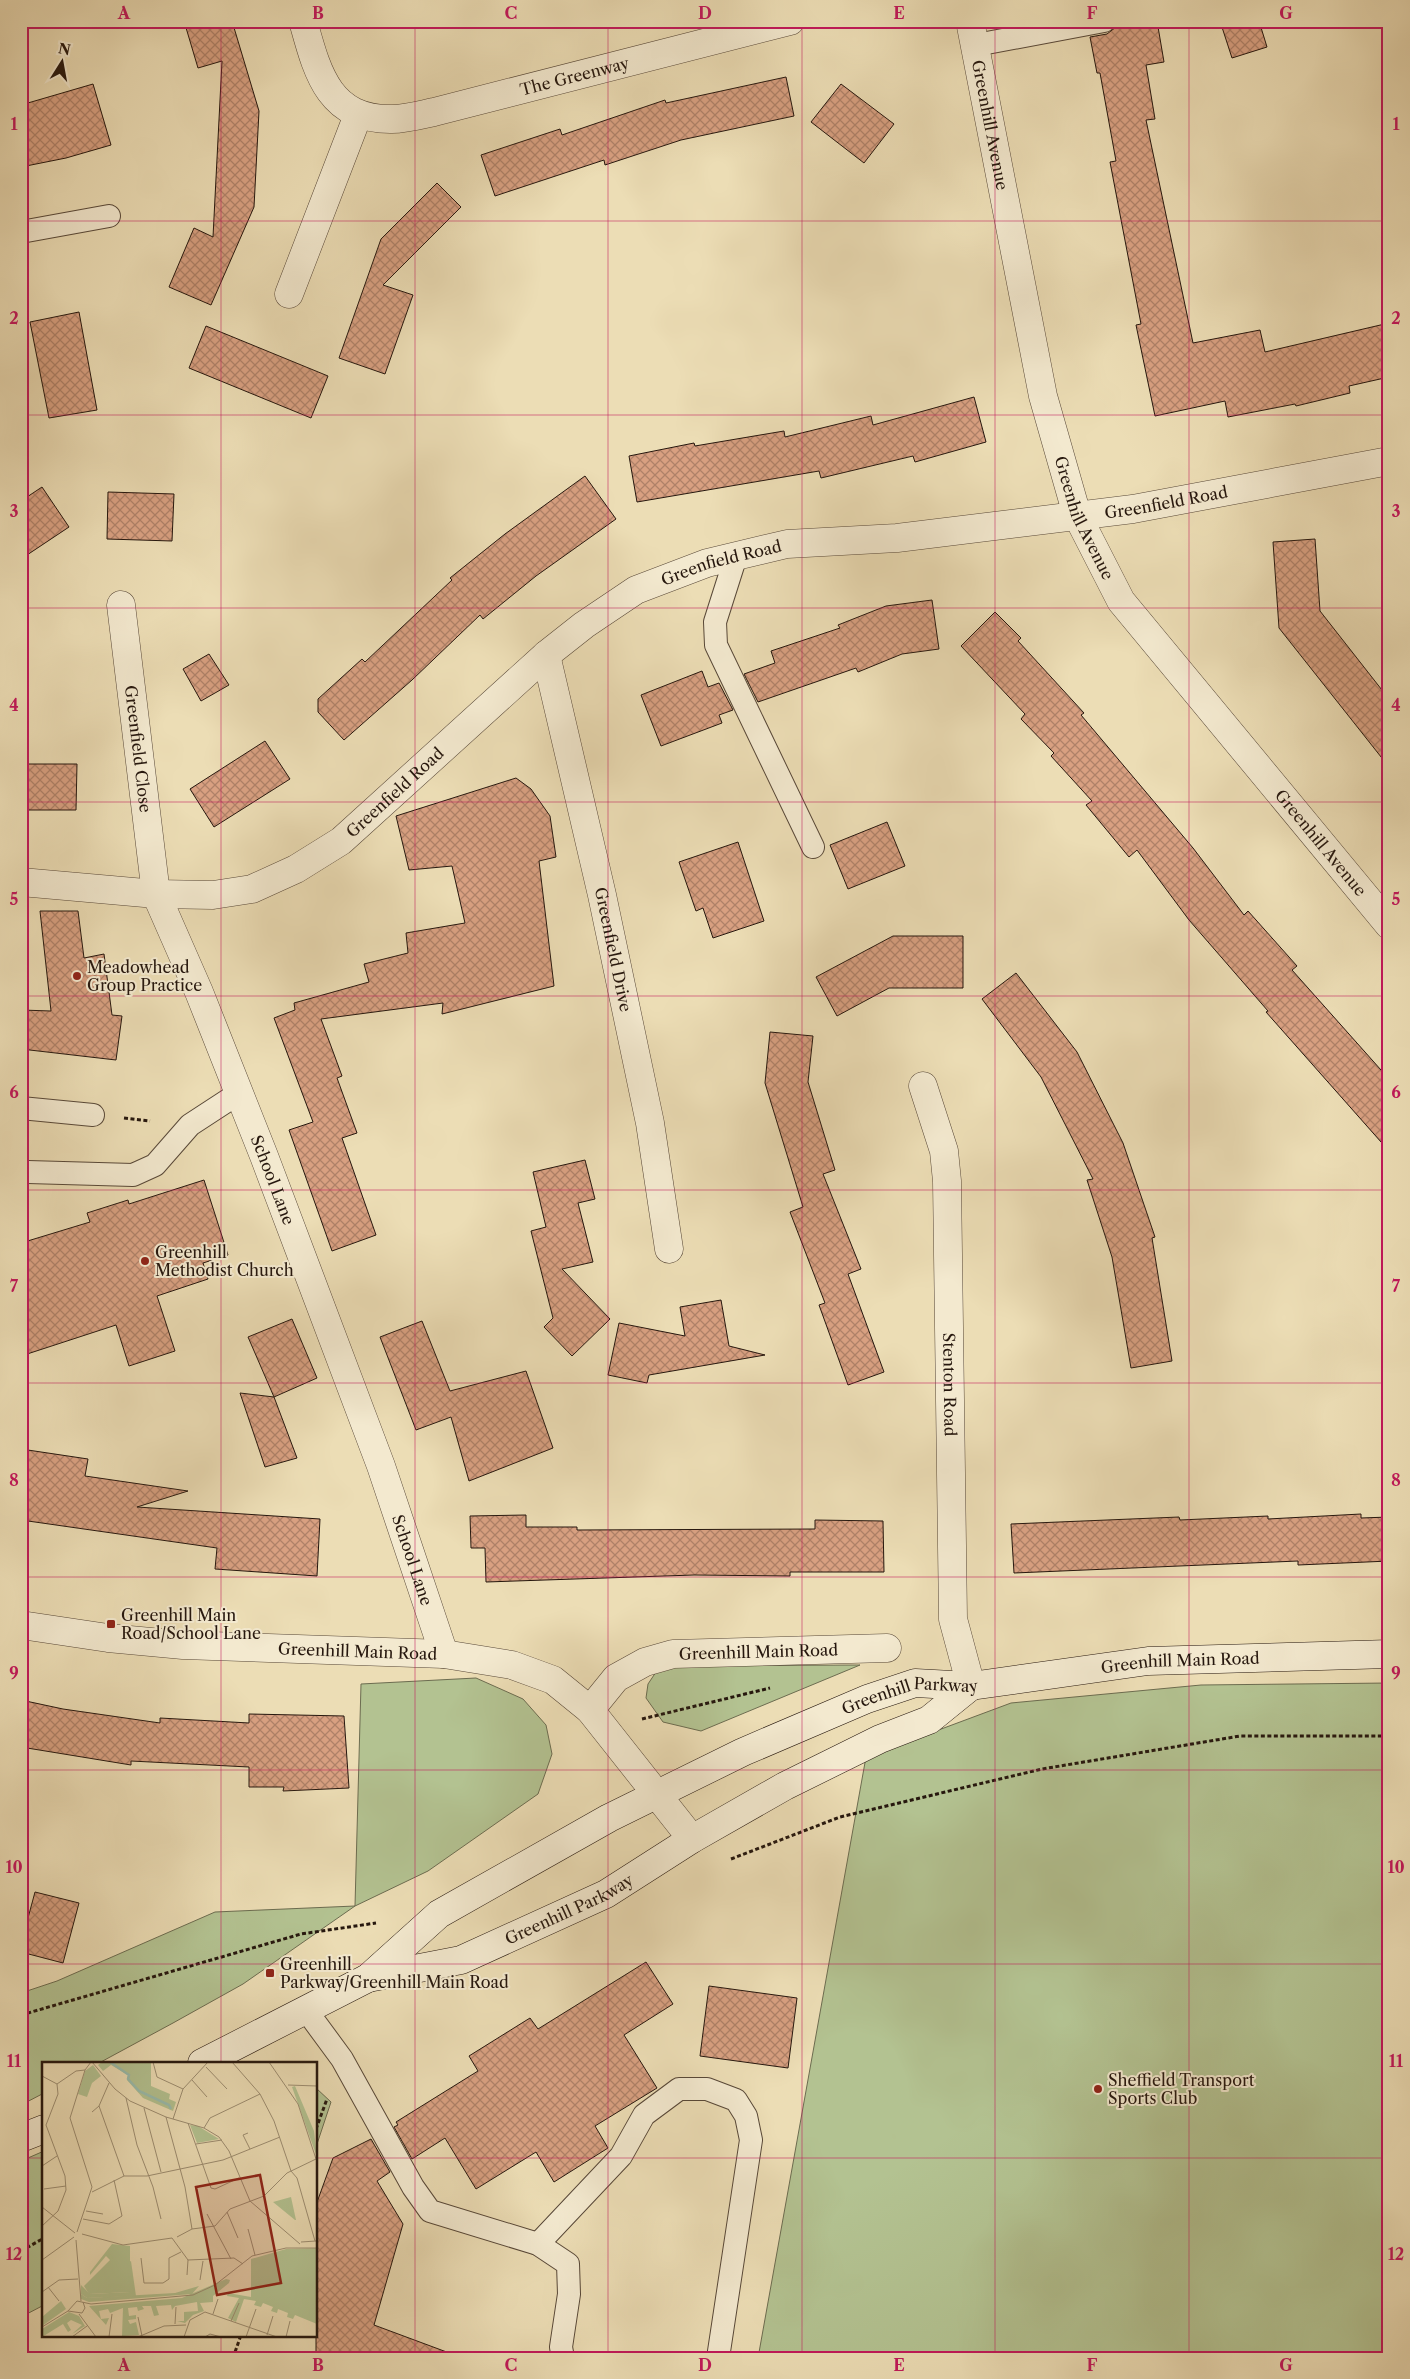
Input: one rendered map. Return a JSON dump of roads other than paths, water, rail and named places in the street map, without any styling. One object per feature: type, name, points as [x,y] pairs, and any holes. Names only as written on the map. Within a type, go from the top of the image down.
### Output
[{"type":"street","points":[[289,294],[358,115],[334,97],[318,74],[302,21]]},
{"type":"street","name":"The Greenway","points":[[358,115],[392,119],[434,112],[790,21]]},
{"type":"street","name":"Greenhill Avenue","points":[[973,33],[1043,396],[1077,515],[1121,601],[1389,925]]},
{"type":"street","name":"Greenfield Road","points":[[156,894],[213,895],[252,889],[296,869],[341,840],[546,655],[636,590],[707,563],[787,544],[897,538],[1133,509],[1389,461]]},
{"type":"street","name":"Greenfield Close","points":[[121,605],[156,894]]},
{"type":"street","name":"Greenfield Drive","points":[[546,655],[602,895],[650,1123],[669,1249]]},
{"type":"street","points":[[21,882],[156,894]]},
{"type":"street","name":"School Lane","points":[[156,894],[199,992],[239,1093],[381,1466],[444,1654]]},
{"type":"street","name":"Stenton Road","points":[[923,1086],[944,1151],[948,1181],[953,1620],[971,1686]]},
{"type":"street","name":"Greenhill Main Road","points":[[21,1626],[108,1638],[182,1645],[444,1654],[512,1665],[553,1680],[590,1710],[692,1839]]},
{"type":"street","name":"Greenhill Main Road","points":[[590,1710],[616,1678],[645,1662],[673,1654],[887,1648]]},
{"type":"street","name":"Greenhill Main Road","points":[[971,1686],[1148,1661],[1389,1654]]},
{"type":"street","name":"Greenhill Parkway","points":[[204,2062],[368,1978],[439,1914],[608,1818],[743,1752],[866,1699],[915,1683],[971,1686]]},
{"type":"street","name":"Greenhill Parkway","points":[[368,1978],[461,1960],[606,1894],[692,1839],[785,1786],[880,1739],[929,1720],[971,1686]]},
{"type":"street","points":[[21,2138],[42,2130]]},
{"type":"lane","points":[[973,33],[1104,21]]},
{"type":"lane","points":[[21,232],[109,216]]},
{"type":"lane","points":[[736,556],[715,622],[716,644],[813,847]]},
{"type":"lane","points":[[28,1172],[134,1175],[155,1165],[190,1125],[239,1093]]},
{"type":"lane","points":[[21,1108],[93,1115]]},
{"type":"lane","points":[[306,2010],[342,2059],[413,2187],[430,2211],[538,2244],[568,2264],[569,2294],[561,2347],[563,2358]]},
{"type":"lane","points":[[538,2244],[622,2156],[644,2115],[679,2088],[707,2089],[736,2100],[746,2116],[751,2140],[718,2358]]},
{"type":"place","name":"Meadowhead Group Practice","points":[[77,976]]},
{"type":"place","name":"Greenhill Methodist Church","points":[[145,1261]]},
{"type":"place","name":"Greenhill Main Road/School Lane","points":[[111,1624]]},
{"type":"place","name":"Greenhill Parkway/Greenhill Main Road","points":[[270,1973]]},
{"type":"place","name":"Sheffield Transport Sports Club","points":[[1098,2089]]}]
